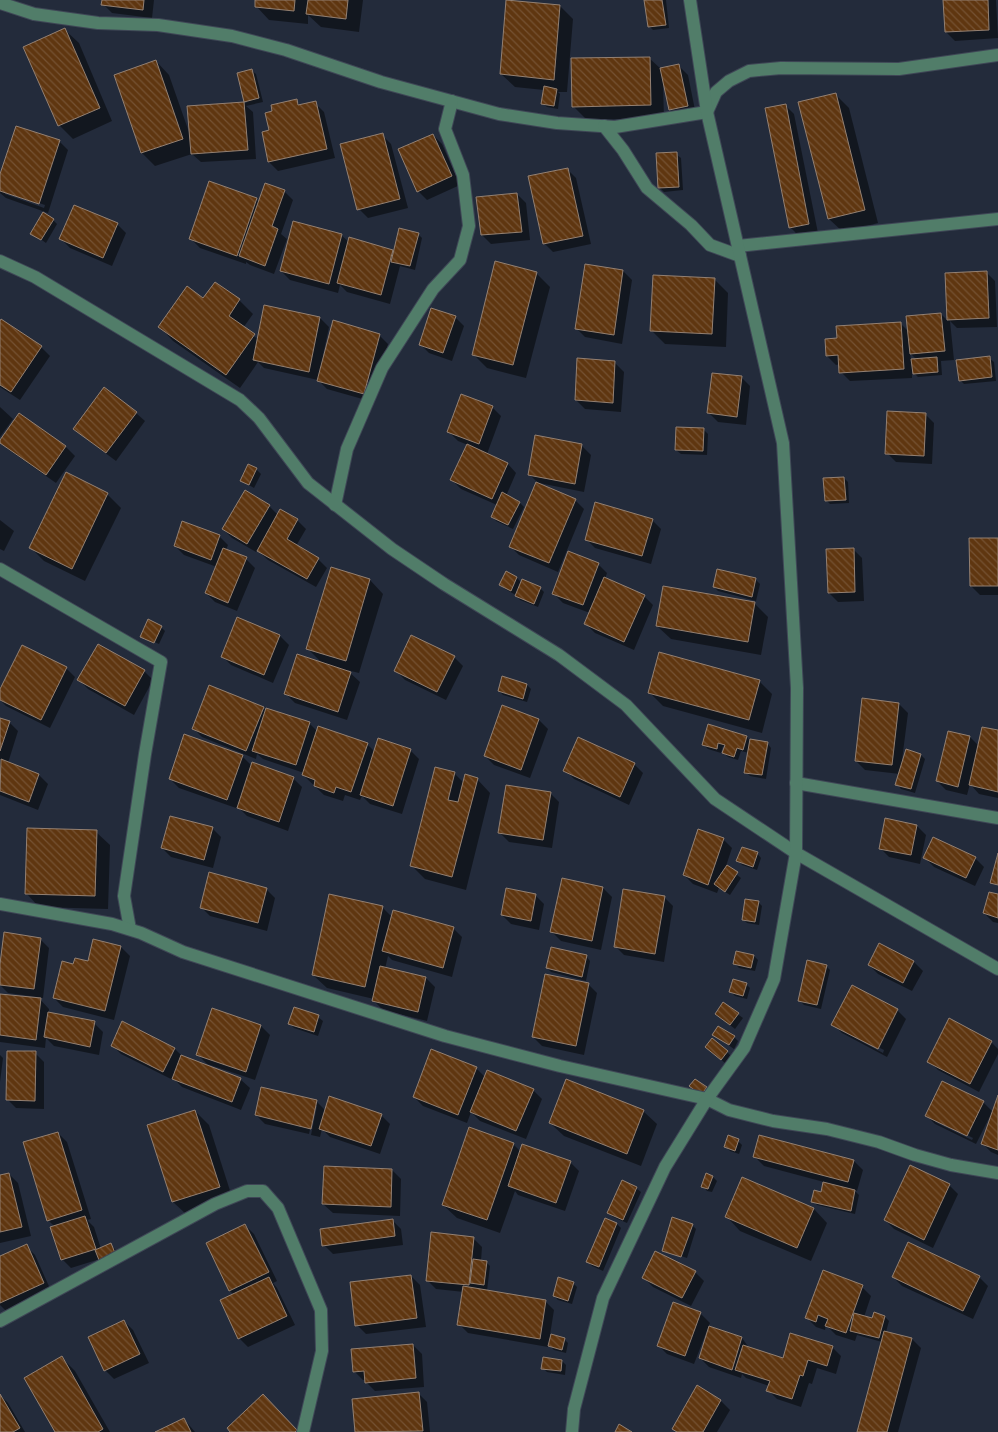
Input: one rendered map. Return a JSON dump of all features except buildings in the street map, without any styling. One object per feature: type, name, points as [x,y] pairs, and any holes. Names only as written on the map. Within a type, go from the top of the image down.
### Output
[{"type":"street","points":[[572,1432],[574,1409],[603,1298],[665,1167],[707,1099],[744,1048],[774,979],[796,853],[796,688],[783,443],[707,112],[690,0]]},
{"type":"street","points":[[0,3],[34,14],[98,23],[158,25],[232,36],[286,50],[382,82],[500,114],[557,123],[615,127],[707,112]]},
{"type":"street","points":[[707,112],[716,92],[729,81],[749,71],[780,68],[899,69],[998,55]]},
{"type":"street","points":[[335,505],[347,449],[382,368],[433,289],[460,260],[469,226],[463,175],[445,129],[452,101]]},
{"type":"street","points":[[604,126],[623,150],[647,188],[691,225],[710,245],[739,251],[998,219]]},
{"type":"street","points":[[0,261],[52,287],[240,400],[259,418],[308,483],[392,549],[444,584],[559,655],[619,699],[715,798],[796,853],[998,969]]},
{"type":"street","points":[[0,569],[161,662],[124,896],[130,929]]},
{"type":"street","points":[[796,783],[998,818]]},
{"type":"street","points":[[0,904],[112,924],[130,929],[183,952],[445,1036],[560,1066],[707,1099],[729,1110],[773,1121],[827,1129],[879,1142],[951,1165],[998,1173]]},
{"type":"street","points":[[0,1321],[214,1204],[247,1191],[263,1192],[278,1208],[321,1310],[322,1351],[303,1432]]}]
